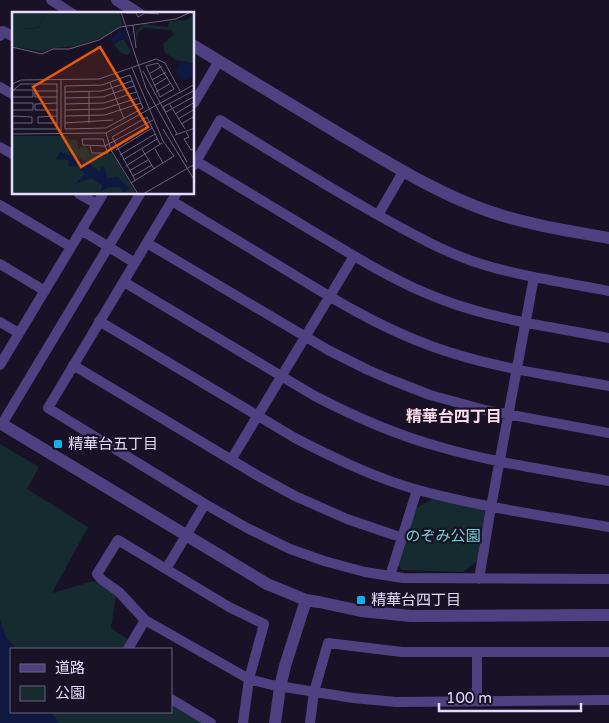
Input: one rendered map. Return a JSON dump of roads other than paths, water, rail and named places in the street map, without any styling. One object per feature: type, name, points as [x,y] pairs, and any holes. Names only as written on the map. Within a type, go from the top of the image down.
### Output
[{"type":"street","points":[[51,0],[70,12]]},
{"type":"street","points":[[117,0],[137,12]]},
{"type":"street","points":[[0,36],[3,31],[12,36]]},
{"type":"street","points":[[195,47],[403,172],[453,197],[510,218],[609,238]]},
{"type":"street","points":[[195,101],[219,61]]},
{"type":"street","points":[[0,87],[12,94]]},
{"type":"street","points":[[609,291],[494,268],[446,251],[405,231],[342,195],[220,120],[195,163],[397,280],[442,300],[485,314],[609,338]]},
{"type":"street","points":[[0,147],[12,154]]},
{"type":"street","points":[[378,215],[403,172]]},
{"type":"street","points":[[81,195],[97,204]]},
{"type":"street","points":[[0,365],[102,195]]},
{"type":"street","points":[[139,195],[1,424],[267,584],[306,600],[361,611],[411,616],[609,615]]},
{"type":"street","points":[[609,386],[474,359],[431,346],[384,326],[330,297],[174,197],[48,408],[205,504],[247,528],[307,556],[342,566],[404,578],[609,579]]},
{"type":"street","points":[[0,205],[71,247]]},
{"type":"street","points":[[81,230],[135,263]]},
{"type":"street","points":[[147,243],[328,350],[409,388],[451,402],[485,410],[609,433]]},
{"type":"street","points":[[231,460],[354,256]]},
{"type":"street","points":[[0,264],[45,291]]},
{"type":"street","points":[[479,579],[534,277]]},
{"type":"street","points":[[124,282],[282,377],[335,406],[380,427],[434,446],[500,462],[609,481]]},
{"type":"street","points":[[99,321],[295,438],[321,452],[371,473],[417,490],[491,507],[609,527]]},
{"type":"street","points":[[0,322],[19,333]]},
{"type":"street","points":[[73,366],[274,485],[321,508],[370,528],[402,537]]},
{"type":"street","points":[[390,576],[417,490]]},
{"type":"street","points":[[166,569],[205,504]]},
{"type":"street","points":[[243,723],[249,679],[264,624],[228,607],[118,540],[97,574],[102,580],[119,592],[145,620],[249,679],[280,687],[353,698],[396,702],[609,700]]},
{"type":"street","points":[[275,723],[285,666],[306,600]]},
{"type":"street","points":[[129,648],[145,620]]},
{"type":"street","points":[[310,723],[314,692],[328,643],[402,652],[609,652]]},
{"type":"street","points":[[476,652],[477,701]]},
{"type":"street","points":[[172,700],[211,723]]},
{"type":"water","points":[[0,620],[6,637],[15,648],[10,648],[10,713],[52,713],[59,723],[0,723]]},
{"type":"place","name":"精華台五丁目","points":[[58,444]]},
{"type":"place","name":"精華台四丁目","points":[[361,600]]},
{"type":"district","name":"精華台四丁目","points":[[454,417]]},
{"type":"park label","name":"のぞみ公園","points":[[443,536]]}]
